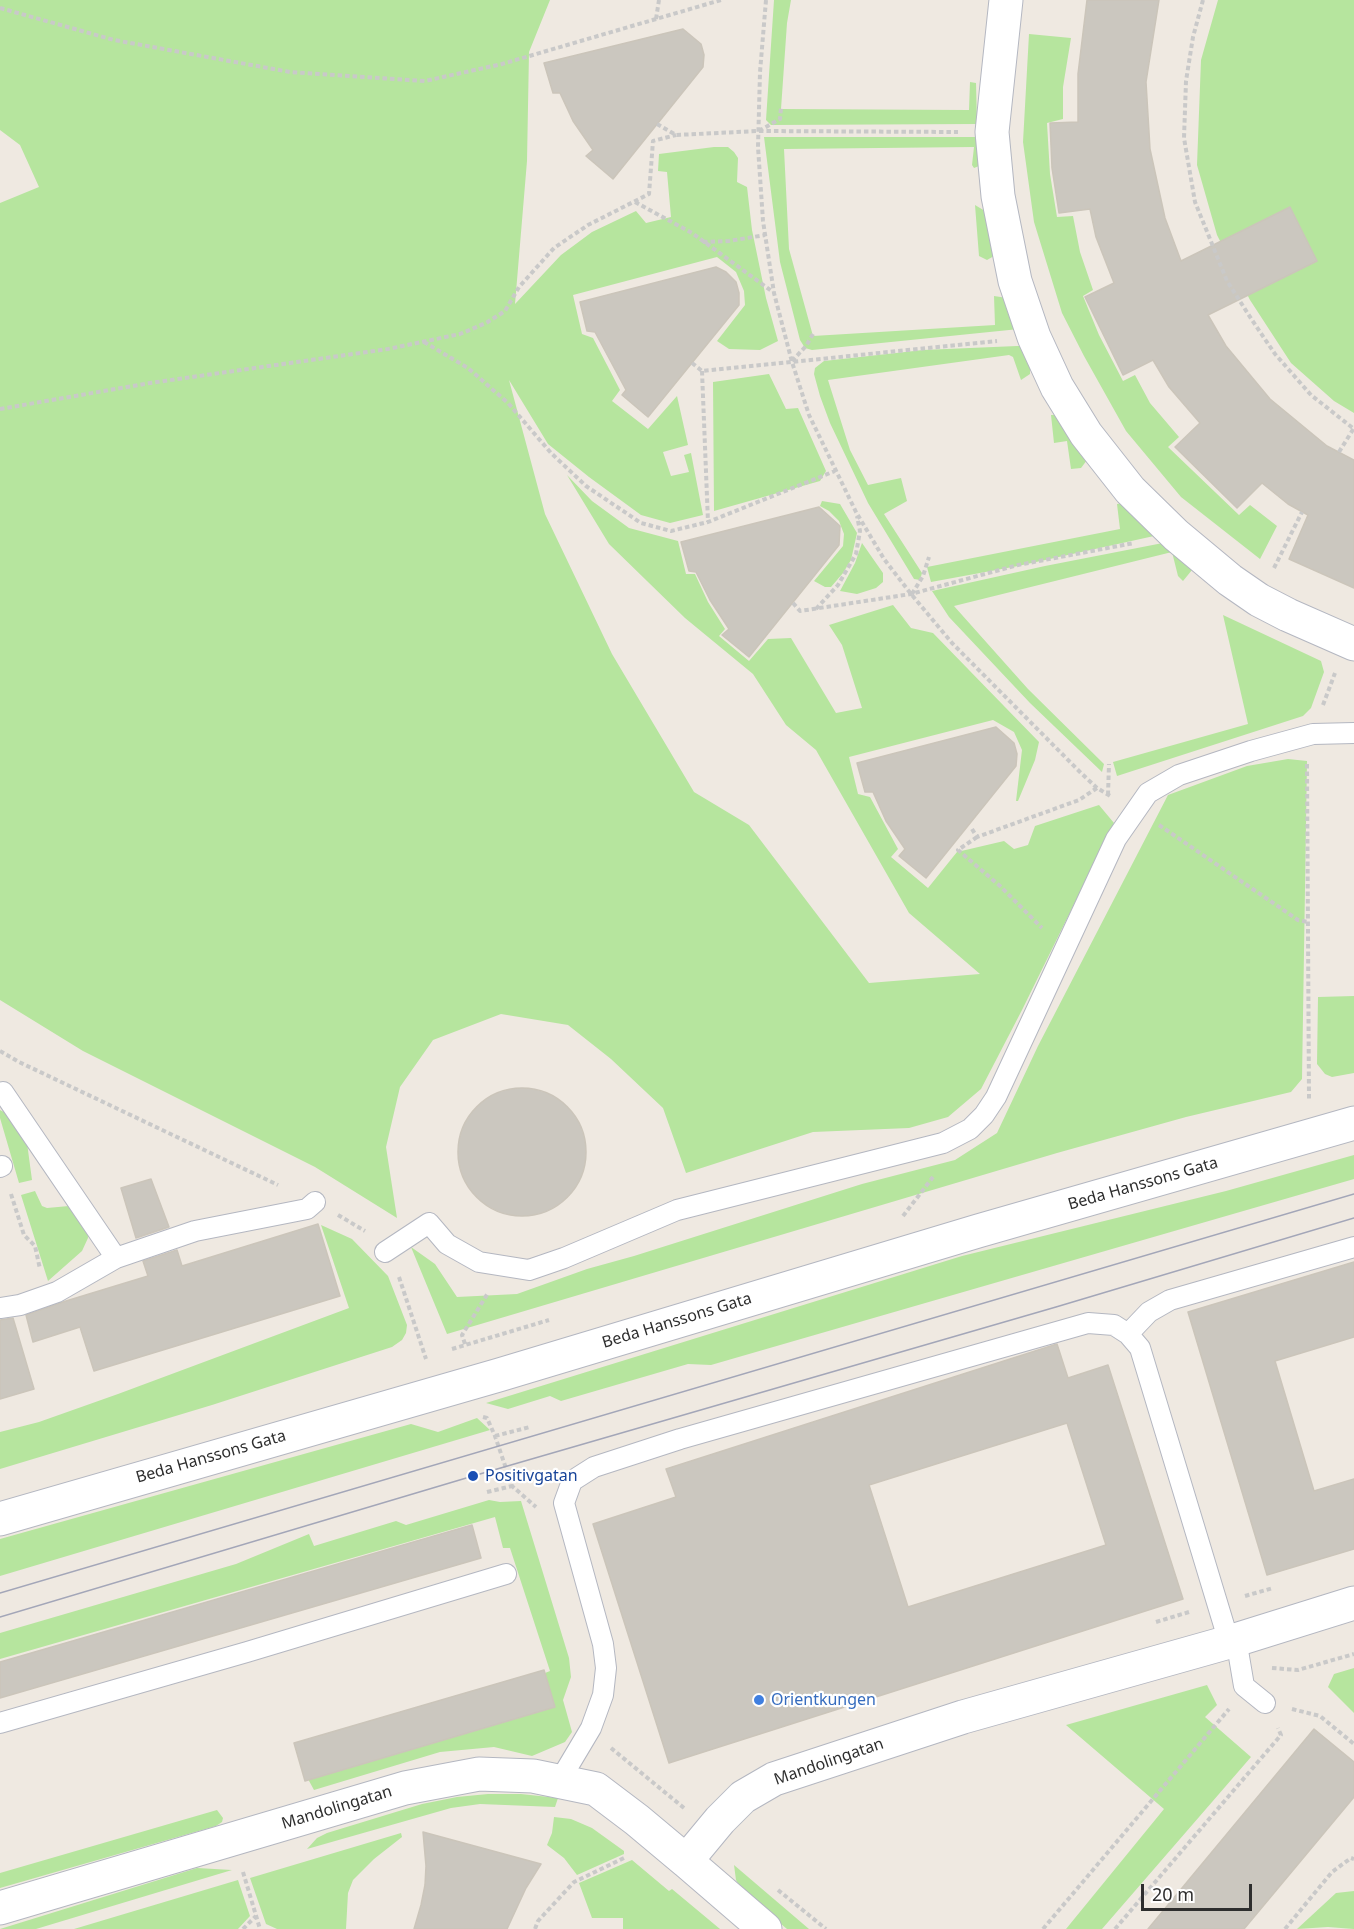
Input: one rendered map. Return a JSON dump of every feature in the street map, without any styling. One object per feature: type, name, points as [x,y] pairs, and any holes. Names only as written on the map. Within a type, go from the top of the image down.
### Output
[{"type":"street","points":[[1006,0],[992,132],[998,196],[1015,280],[1034,337],[1057,387],[1086,434],[1130,490],[1176,535],[1230,580],[1259,600],[1350,643]]},
{"type":"street","name":"Beda Hanssons Gata","points":[[0,1519],[499,1375],[978,1231],[1354,1123]]},
{"type":"street","name":"Mandolingatan","points":[[0,1908],[405,1788],[480,1774],[533,1776],[596,1789],[686,1861],[720,1820],[743,1797],[774,1779],[990,1709],[1235,1649],[1354,1603]]},
{"type":"street","points":[[686,1861],[765,1929]]},
{"type":"lane","points":[[385,1252],[429,1223],[447,1244],[478,1262],[529,1270],[574,1254],[677,1210],[943,1143],[970,1129],[984,1115],[996,1097],[1116,840],[1148,793],[1179,775],[1313,734],[1354,733]]},
{"type":"lane","points":[[0,1093],[3,1092],[116,1258]]},
{"type":"lane","points":[[0,1308],[20,1305],[57,1292],[116,1258],[195,1231],[307,1209],[315,1202]]},
{"type":"lane","points":[[1128,1334],[1149,1312],[1170,1300],[1354,1247]]},
{"type":"lane","points":[[560,1780],[591,1728],[603,1695],[606,1668],[603,1644],[564,1503],[572,1480],[594,1467],[680,1439],[1088,1323],[1114,1325],[1128,1334],[1140,1348],[1235,1649],[1244,1686],[1265,1703]]},
{"type":"lane","points":[[0,1723],[258,1649],[506,1574]]},
{"type":"path","points":[[656,19],[659,0]]},
{"type":"path","points":[[0,8],[114,40],[290,72],[425,81],[501,64],[721,0]]},
{"type":"path","points":[[766,0],[758,131],[765,235],[774,293],[792,362],[809,414],[856,513],[884,558],[952,643],[1097,788],[1150,819],[1298,920],[1308,922]]},
{"type":"path","points":[[1203,0],[1193,37],[1186,93],[1184,138],[1195,202],[1227,281],[1263,337],[1311,395],[1354,428],[1339,452]]},
{"type":"path","points":[[758,131],[780,120],[782,108]]},
{"type":"path","points":[[657,124],[676,135]]},
{"type":"path","points":[[0,410],[138,385],[423,342],[460,334],[486,323],[505,311],[519,286],[554,248],[588,225],[649,194],[653,141],[676,135],[758,131],[992,132]]},
{"type":"path","points":[[635,202],[692,233],[774,293]]},
{"type":"path","points":[[702,242],[729,241],[765,235]]},
{"type":"path","points":[[792,362],[813,334]]},
{"type":"path","points":[[692,363],[702,371],[1034,337]]},
{"type":"path","points":[[423,342],[468,368],[508,403],[551,453],[586,486],[641,523],[671,531],[708,522],[836,471]]},
{"type":"path","points":[[702,371],[708,522]]},
{"type":"path","points":[[1259,600],[1302,512]]},
{"type":"path","points":[[816,609],[838,585],[856,554],[860,531],[856,513]]},
{"type":"path","points":[[793,603],[800,611],[911,594],[1018,565],[1176,535]]},
{"type":"path","points":[[911,594],[923,576],[929,557]]},
{"type":"path","points":[[1309,1102],[1306,762],[1313,734],[1350,643]]},
{"type":"path","points":[[1108,795],[1109,764]]},
{"type":"path","points":[[1064,951],[1000,886],[958,850],[977,837],[1079,800],[1097,788]]},
{"type":"path","points":[[972,829],[977,837]]},
{"type":"path","points":[[1,1166],[24,1235],[35,1246],[46,1296]]},
{"type":"path","points":[[465,1344],[462,1335],[505,1267]]},
{"type":"path","points":[[495,1436],[530,1427]]},
{"type":"path","points":[[487,1492],[512,1486]]},
{"type":"path","points":[[1235,1649],[1298,1670],[1354,1654]]},
{"type":"path","points":[[1043,1929],[1222,1719],[1244,1686]]},
{"type":"path","points":[[1265,1703],[1320,1716],[1354,1744]]},
{"type":"path","points":[[1114,1929],[1281,1735],[1265,1703]]},
{"type":"path","points":[[241,1838],[243,1873],[261,1929]]},
{"type":"path","points":[[536,1929],[538,1921],[574,1882],[627,1857]]},
{"type":"path","points":[[1285,1929],[1332,1872],[1351,1858],[1354,1859]]},
{"type":"path","points":[[243,1873],[254,1869]]},
{"type":"path","points":[[243,1929],[256,1915]]},
{"type":"green space","points":[[0,0],[550,0],[529,52],[527,161],[515,304],[561,255],[592,232],[636,211],[646,223],[671,217],[667,172],[658,171],[659,154],[714,147],[728,147],[734,152],[738,158],[737,182],[747,187],[752,230],[766,298],[778,341],[760,350],[729,349],[717,341],[745,305],[744,291],[736,272],[717,257],[573,295],[582,334],[593,338],[620,390],[612,401],[648,429],[677,396],[688,445],[663,452],[671,476],[689,472],[684,455],[691,453],[703,515],[670,523],[641,515],[548,444],[509,380],[545,514],[612,654],[694,792],[749,825],[869,983],[980,974],[909,913],[816,750],[786,725],[753,674],[685,618],[609,544],[567,475],[592,501],[629,528],[678,541],[686,574],[695,574],[708,602],[725,629],[719,636],[749,661],[768,639],[791,638],[836,713],[862,708],[842,645],[829,625],[893,605],[911,628],[933,633],[1039,742],[1035,760],[1018,801],[1016,801],[1022,750],[1014,732],[993,720],[849,757],[858,794],[870,797],[898,849],[891,857],[928,888],[957,852],[1004,841],[1014,849],[1028,845],[1035,826],[1099,805],[1114,823],[981,1089],[948,1117],[909,1128],[813,1132],[686,1173],[663,1108],[611,1059],[568,1025],[501,1014],[433,1040],[400,1087],[386,1147],[397,1218],[315,1167],[83,1051],[0,1000],[0,203],[39,187],[20,145],[0,130]]},
{"type":"green space","points":[[774,0],[791,0],[787,23],[781,109],[969,110],[970,82],[976,83],[977,124],[771,125],[766,120]]},
{"type":"green space","points":[[1218,0],[1354,0],[1354,413],[1334,401],[1291,363],[1250,300],[1217,235],[1197,165],[1201,60]]},
{"type":"green space","points":[[1029,34],[1071,38],[1063,87],[1063,119],[1047,123],[1050,174],[1057,217],[1073,216],[1080,252],[1093,290],[1083,296],[1099,335],[1123,381],[1135,375],[1150,403],[1179,437],[1168,447],[1239,515],[1250,505],[1277,526],[1260,559],[1181,497],[1126,431],[1062,313],[1034,222],[1023,142]]},
{"type":"green space","points":[[764,137],[978,137],[979,166],[974,168],[972,165],[974,147],[784,149],[789,249],[813,336],[995,325],[994,296],[1007,298],[1019,329],[812,350],[805,348],[800,340],[780,262]]},
{"type":"green space","points":[[975,205],[985,211],[994,256],[987,260],[979,256]]},
{"type":"green space","points":[[1023,346],[1030,364],[1030,374],[1021,380],[1013,357],[1009,355],[828,380],[850,450],[868,485],[901,478],[907,501],[884,514],[922,573],[920,580],[914,579],[868,503],[830,423],[814,374],[815,368],[824,361],[923,350]]},
{"type":"green space","points":[[769,374],[786,409],[798,408],[826,471],[820,481],[714,511],[713,382]]},
{"type":"green space","points":[[1051,415],[1064,415],[1090,456],[1081,468],[1071,469],[1067,441],[1054,443]]},
{"type":"green space","points":[[822,501],[840,504],[857,533],[851,560],[831,587],[825,587],[814,581],[843,546],[844,534],[839,521],[820,506]]},
{"type":"green space","points":[[1125,503],[1154,536],[1018,566],[931,582],[927,567],[1120,529],[1117,504]]},
{"type":"green space","points":[[1168,542],[1192,570],[1183,581],[1178,576],[1172,552],[954,606],[1028,689],[1104,764],[1102,772],[1030,703],[949,617],[932,591],[1045,566]]},
{"type":"green space","points":[[862,543],[883,573],[883,582],[876,588],[857,594],[840,591],[855,563]]},
{"type":"green space","points":[[1223,615],[1321,661],[1324,672],[1311,708],[1303,716],[1117,776],[1113,762],[1248,724]]},
{"type":"green space","points":[[1288,759],[1307,761],[1302,1079],[1291,1092],[1186,1117],[1057,1153],[447,1334],[411,1247],[435,1264],[457,1297],[517,1294],[587,1269],[862,1184],[955,1160],[997,1133],[1038,1046],[1168,795],[1247,766]]},
{"type":"green space","points":[[1354,996],[1354,1073],[1332,1077],[1325,1074],[1317,1064],[1318,997]]},
{"type":"green space","points":[[0,1110],[12,1116],[25,1128],[32,1180],[19,1183],[0,1118]]},
{"type":"green space","points":[[1354,1155],[1354,1179],[711,1365],[688,1364],[561,1401],[550,1396],[508,1409],[486,1403],[962,1256],[1226,1191]]},
{"type":"green space","points":[[35,1191],[42,1206],[47,1208],[69,1206],[87,1221],[88,1238],[82,1251],[48,1281],[21,1195]]},
{"type":"green space","points":[[321,1225],[352,1239],[388,1276],[407,1325],[402,1340],[392,1347],[212,1405],[0,1469],[0,1432],[39,1422],[118,1394],[349,1308]]},
{"type":"green space","points":[[477,1418],[490,1430],[0,1576],[0,1539],[411,1424],[438,1432]]},
{"type":"green space","points":[[489,1500],[521,1501],[569,1658],[571,1677],[563,1700],[572,1732],[565,1742],[532,1756],[494,1747],[440,1752],[314,1790],[308,1779],[554,1707],[545,1673],[550,1671],[510,1548],[503,1548],[495,1517],[0,1659],[0,1633],[236,1564],[309,1534],[314,1546],[396,1521],[406,1525]]},
{"type":"green space","points":[[1354,1668],[1354,1713],[1328,1687],[1334,1674]]},
{"type":"green space","points":[[1207,1685],[1217,1705],[1205,1717],[1251,1757],[1102,1929],[1066,1929],[1164,1809],[1066,1725]]},
{"type":"green space","points":[[488,1794],[521,1794],[558,1798],[555,1807],[480,1804],[451,1808],[307,1849],[317,1838],[327,1833],[422,1804]]},
{"type":"green space","points":[[217,1810],[223,1818],[222,1822],[216,1826],[0,1888],[0,1873]]},
{"type":"green space","points":[[554,1817],[571,1819],[592,1828],[624,1851],[624,1854],[577,1875],[564,1858],[547,1845],[552,1833]]},
{"type":"green space","points":[[401,1833],[402,1837],[374,1859],[353,1880],[348,1893],[346,1929],[277,1929],[266,1924],[250,1878]]},
{"type":"green space","points":[[632,1860],[669,1891],[672,1889],[720,1929],[623,1929],[623,1918],[592,1918],[579,1883]]},
{"type":"green space","points":[[734,1865],[809,1929],[787,1929],[744,1893],[736,1880]]},
{"type":"green space","points":[[197,1868],[232,1870],[36,1929],[0,1929]]},
{"type":"green space","points":[[238,1880],[250,1916],[238,1929],[74,1929]]},
{"type":"green space","points":[[1354,1891],[1354,1929],[1328,1927],[1297,1929],[1336,1893]]},
{"type":"building","points":[[1087,0],[1159,0],[1146,82],[1150,149],[1165,218],[1181,261],[1290,207],[1317,261],[1208,315],[1226,346],[1270,399],[1327,446],[1354,460],[1354,588],[1289,559],[1308,515],[1288,504],[1262,483],[1237,508],[1175,447],[1200,423],[1169,387],[1153,360],[1123,375],[1085,297],[1114,283],[1096,237],[1090,209],[1059,213],[1052,168],[1050,123],[1078,122],[1078,74]]},
{"type":"building","points":[[683,29],[701,44],[704,55],[703,67],[613,179],[586,156],[593,150],[573,121],[560,93],[553,93],[544,63]]},
{"type":"building","points":[[716,267],[726,272],[736,282],[739,305],[648,417],[622,395],[626,390],[595,332],[587,331],[580,302]]},
{"type":"building","points":[[819,507],[840,526],[839,545],[749,657],[722,635],[729,629],[710,600],[696,572],[689,571],[681,542]]},
{"type":"building","points":[[996,727],[1014,743],[1017,754],[1016,766],[926,878],[899,856],[905,849],[886,821],[873,792],[865,792],[857,763]]},
{"type":"building","points":[[522,1088],[546,1093],[567,1107],[581,1128],[586,1152],[581,1176],[567,1197],[546,1211],[522,1216],[498,1211],[477,1197],[463,1176],[458,1152],[463,1128],[477,1107],[498,1093]]},
{"type":"building","points":[[151,1179],[169,1227],[136,1238],[121,1188]]},
{"type":"building","points":[[318,1224],[340,1296],[94,1371],[80,1327],[33,1342],[26,1315],[148,1276],[143,1261],[177,1250],[182,1266]]},
{"type":"building","points":[[1354,1262],[1354,1337],[1275,1361],[1314,1491],[1354,1479],[1354,1549],[1267,1575],[1188,1312]]},
{"type":"building","points":[[13,1318],[34,1389],[0,1399],[0,1320]]},
{"type":"building","points":[[1057,1344],[1068,1378],[1108,1365],[1183,1599],[669,1763],[593,1524],[676,1497],[666,1469]],"holes":[[[1067,1423],[1106,1545],[908,1607],[869,1485]]]},
{"type":"building","points":[[472,1525],[481,1558],[0,1698],[0,1662]]},
{"type":"building","points":[[544,1670],[555,1707],[305,1781],[294,1743]]},
{"type":"building","points":[[1314,1729],[1354,1762],[1354,1797],[1244,1929],[1148,1929]]},
{"type":"building","points":[[423,1832],[541,1864],[526,1888],[507,1929],[414,1929],[425,1885]]},
{"type":"tram line","points":[[0,1593],[1354,1194]]},
{"type":"tram line","points":[[0,1617],[1354,1218]]},
{"type":"place","name":"Positivgatan","points":[[473,1476]]},
{"type":"place","name":"Orientkungen","points":[[759,1700]]}]
